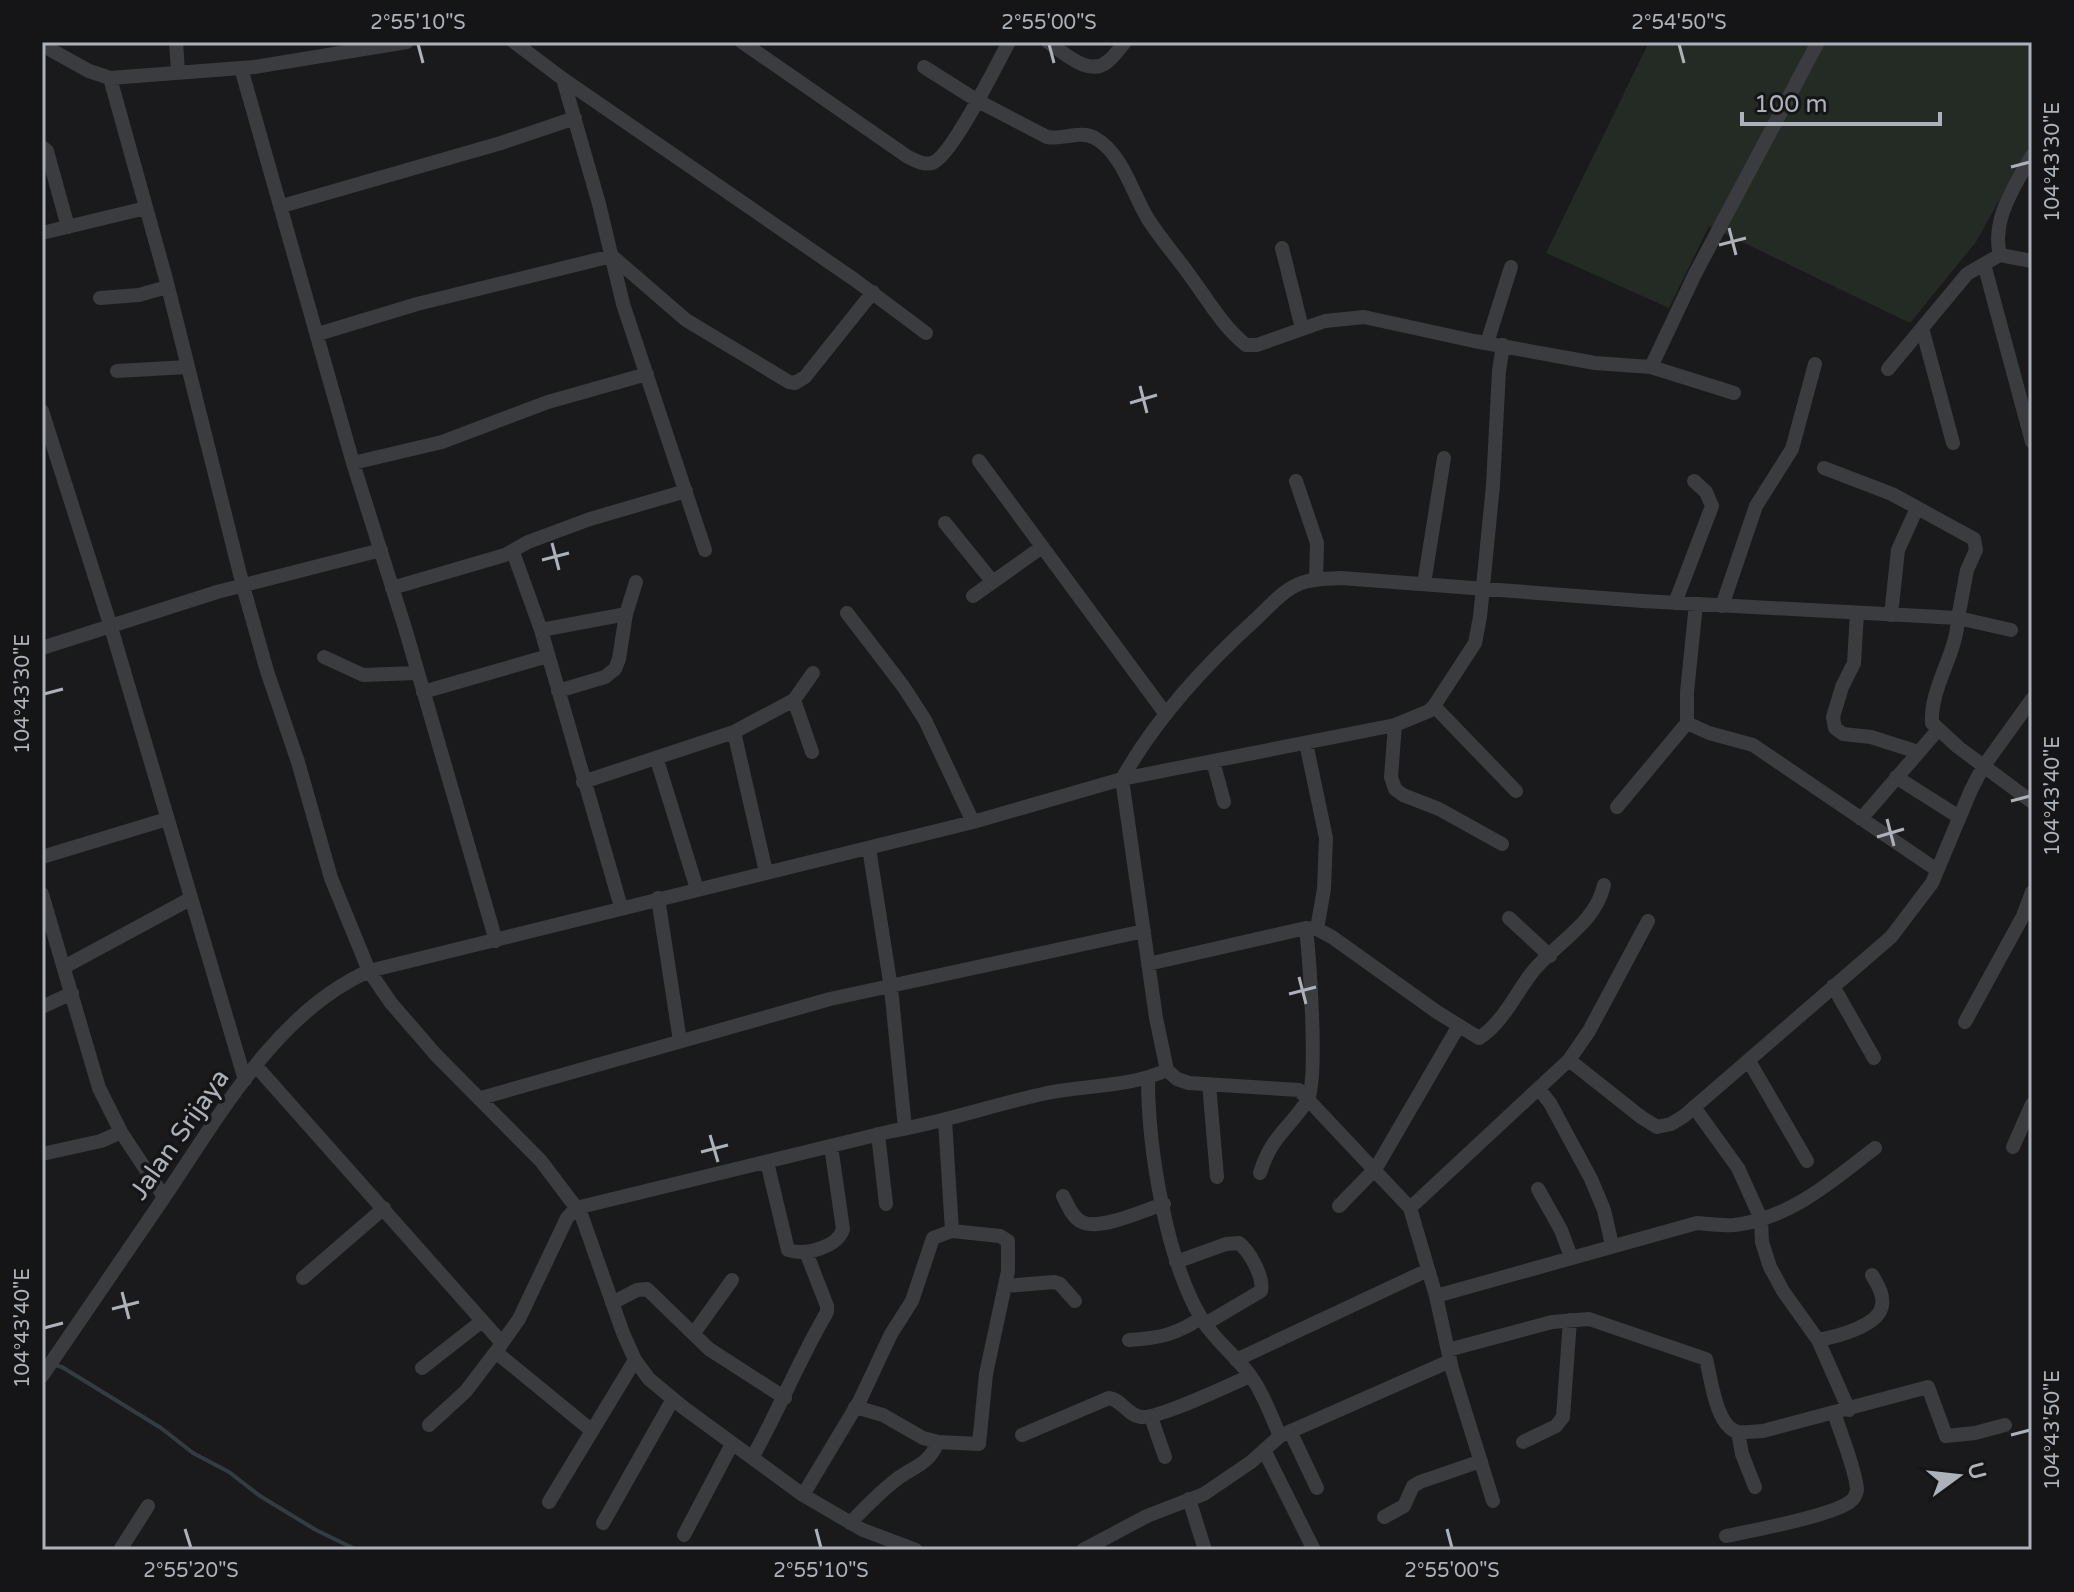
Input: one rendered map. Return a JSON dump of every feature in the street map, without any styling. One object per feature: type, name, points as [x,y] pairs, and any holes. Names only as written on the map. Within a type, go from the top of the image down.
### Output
[{"type":"street","points":[[176,42],[178,71]]},
{"type":"street","points":[[42,45],[89,71],[110,78],[241,68],[334,47],[407,42]]},
{"type":"street","points":[[514,42],[873,292],[926,333]]},
{"type":"street","points":[[742,42],[920,163],[938,160],[978,101],[1009,42]]},
{"type":"street","points":[[1048,42],[1081,64],[1094,67],[1108,61],[1125,42]]},
{"type":"street","points":[[1651,367],[1695,274],[1818,42]]},
{"type":"street","points":[[924,67],[978,101],[1047,137],[1060,139],[1084,134],[1097,139],[1121,164],[1131,191],[1150,222],[1224,322],[1246,345],[1257,345],[1325,321],[1364,317],[1595,363],[1651,367],[1734,393]]},
{"type":"street","points":[[241,68],[353,463],[496,941]]},
{"type":"street","points":[[110,78],[267,671],[298,762],[331,878],[369,971],[436,1055],[541,1161],[581,1214],[635,1360],[649,1379],[803,1495],[850,1523],[916,1550]]},
{"type":"street","points":[[563,79],[623,304],[705,550]]},
{"type":"street","points":[[282,206],[501,143],[575,118]]},
{"type":"street","points":[[42,147],[47,151],[68,227]]},
{"type":"street","points":[[1888,369],[1967,274],[1984,264],[1998,248],[1998,224],[2032,155]]},
{"type":"street","points":[[42,233],[146,208]]},
{"type":"street","points":[[1282,248],[1302,328]]},
{"type":"street","points":[[1998,248],[2032,261]]},
{"type":"street","points":[[612,256],[686,320],[795,383],[805,377],[873,292]]},
{"type":"street","points":[[318,334],[417,304],[612,256]]},
{"type":"street","points":[[1984,264],[2032,442]]},
{"type":"street","points":[[1487,343],[1511,267]]},
{"type":"street","points":[[100,298],[139,295],[167,287]]},
{"type":"street","points":[[1922,328],[1953,443]]},
{"type":"street","points":[[1503,345],[1480,617],[1475,643],[1434,706],[1516,791]]},
{"type":"street","points":[[1722,606],[1756,506],[1792,449],[1815,364]]},
{"type":"street","points":[[117,371],[187,367]]},
{"type":"street","points":[[353,463],[442,442],[548,402],[647,374]]},
{"type":"street","points":[[42,411],[110,624],[245,1080]]},
{"type":"street","points":[[1424,584],[1444,458]]},
{"type":"street","points":[[979,461],[1165,713]]},
{"type":"street","points":[[1824,468],[1874,486],[1974,539],[1977,546],[1967,570],[1954,648],[1931,713],[1932,723],[1937,731],[2032,802]]},
{"type":"street","points":[[1296,481],[1317,543],[1316,579]]},
{"type":"street","points":[[1675,603],[1712,506],[1706,492],[1694,481]]},
{"type":"street","points":[[392,588],[513,552],[528,542],[590,519],[686,491]]},
{"type":"street","points":[[1891,615],[1898,550],[1917,508]]},
{"type":"street","points":[[945,523],[992,581]]},
{"type":"street","points":[[973,596],[1042,547]]},
{"type":"street","points":[[42,648],[110,624],[381,550]]},
{"type":"street","points":[[513,552],[541,630],[621,907]]},
{"type":"street","points":[[1493,1501],[1449,1356],[1436,1296],[1410,1208],[1376,1168],[1299,1090],[1189,1083],[1177,1079],[1167,1070],[1156,1018],[1122,779],[1142,744],[1165,713],[1240,633],[1286,591],[1316,579],[1341,578],[1675,603],[1958,618],[2011,630]]},
{"type":"street","points":[[558,691],[605,677],[615,669],[636,582]]},
{"type":"street","points":[[1617,807],[1687,723],[1696,604]]},
{"type":"street","points":[[847,613],[925,720],[973,822]]},
{"type":"street","points":[[1857,613],[1854,663],[1842,687],[1833,717],[1835,728],[1843,734],[1871,737],[1918,752]]},
{"type":"street","points":[[541,630],[626,614]]},
{"type":"street","points":[[423,692],[548,656]]},
{"type":"street","points":[[324,657],[363,675],[418,673]]},
{"type":"street","points":[[583,782],[734,732],[794,700],[813,673]]},
{"type":"street","points":[[1569,1060],[1657,1127],[1671,1124],[1694,1107],[1891,937],[1932,883],[1983,767],[2032,699]]},
{"type":"street","points":[[794,700],[812,752]]},
{"type":"street","name":"Jalan Srijaya","points":[[43,1375],[195,1149],[256,1066],[301,1014],[369,971],[973,822],[1122,779],[1395,725],[1434,706]]},
{"type":"street","points":[[1687,723],[1709,733],[1753,745],[1937,870]]},
{"type":"street","points":[[1395,725],[1391,777],[1395,789],[1502,844]]},
{"type":"street","points":[[1861,819],[1937,731]]},
{"type":"street","points":[[734,732],[766,872]]},
{"type":"street","points":[[1260,1173],[1267,1151],[1309,1098],[1312,1070],[1311,929],[1324,889],[1326,838],[1306,743]]},
{"type":"street","points":[[657,760],[697,889]]},
{"type":"street","points":[[1213,761],[1224,802]]},
{"type":"street","points":[[1896,777],[1959,817]]},
{"type":"street","points":[[42,857],[167,819]]},
{"type":"street","points":[[869,848],[891,988],[905,1128]]},
{"type":"street","points":[[1148,964],[1311,929],[1332,937],[1477,1038],[1497,1023],[1535,969],[1587,920],[1601,897],[1604,885]]},
{"type":"street","points":[[1965,1022],[2023,916],[2032,892]]},
{"type":"street","points":[[42,894],[48,935],[64,967],[99,1088],[121,1132],[164,1197]]},
{"type":"street","points":[[658,898],[680,1041]]},
{"type":"street","points":[[64,967],[190,899]]},
{"type":"street","points":[[1509,918],[1550,956]]},
{"type":"street","points":[[1410,1208],[1569,1060],[1589,1031],[1648,921]]},
{"type":"street","points":[[481,1098],[830,999],[1144,931]]},
{"type":"street","points":[[1833,986],[1874,1058]]},
{"type":"street","points":[[42,1007],[72,993]]},
{"type":"street","points":[[1339,1206],[1376,1168],[1458,1027]]},
{"type":"street","points":[[1749,1061],[1807,1161]]},
{"type":"street","points":[[256,1066],[482,1321],[500,1348],[591,1430]]},
{"type":"street","points":[[429,1425],[466,1391],[500,1348],[519,1319],[567,1218],[576,1208],[1048,1093],[1148,1078],[1167,1070]]},
{"type":"street","points":[[1148,1078],[1154,1157],[1176,1262],[1203,1321],[1250,1376],[1317,1488]]},
{"type":"street","points":[[1209,1084],[1217,1177]]},
{"type":"street","points":[[1539,1089],[1550,1103],[1591,1179],[1604,1210],[1612,1245]]},
{"type":"street","points":[[2013,1147],[2032,1104]]},
{"type":"street","points":[[1694,1107],[1738,1168],[1761,1219],[1762,1242],[1770,1267],[1818,1340],[1841,1411],[1855,1481],[1856,1495],[1839,1507],[1726,1536]]},
{"type":"street","points":[[945,1120],[952,1231]]},
{"type":"street","points":[[42,1154],[101,1141],[121,1132]]},
{"type":"street","points":[[878,1134],[886,1204]]},
{"type":"street","points":[[767,1162],[784,1243],[788,1250],[806,1252],[835,1242],[841,1237],[843,1229],[831,1146]]},
{"type":"street","points":[[1436,1296],[1697,1223],[1733,1225],[1761,1219],[1807,1200],[1875,1148]]},
{"type":"street","points":[[1538,1189],[1561,1230],[1571,1257]]},
{"type":"street","points":[[1063,1196],[1072,1214],[1082,1223],[1097,1224],[1164,1204]]},
{"type":"street","points":[[303,1278],[384,1208]]},
{"type":"street","points":[[803,1495],[912,1301],[933,1238],[952,1231],[1000,1236],[1008,1241],[1005,1286],[986,1374],[979,1444],[923,1438],[883,1415],[855,1407]]},
{"type":"street","points":[[1129,1340],[1161,1338],[1179,1332],[1261,1291],[1263,1285],[1245,1248],[1239,1243],[1226,1244],[1176,1262]]},
{"type":"street","points":[[752,1458],[785,1398],[798,1363],[827,1312],[806,1252]]},
{"type":"street","points":[[1236,1360],[1428,1270]]},
{"type":"street","points":[[1818,1340],[1836,1337],[1877,1316],[1883,1304],[1872,1275]]},
{"type":"street","points":[[694,1333],[732,1280]]},
{"type":"street","points":[[1005,1286],[1054,1282],[1060,1284],[1075,1301]]},
{"type":"street","points":[[612,1303],[637,1290],[647,1289],[709,1349],[785,1398]]},
{"type":"street","points":[[1083,1550],[1147,1516],[1204,1494],[1285,1434],[1449,1356],[1552,1322],[1589,1319],[1706,1359],[1718,1411],[1727,1427],[1738,1432],[1763,1431],[1928,1387],[1946,1436],[2005,1425]]},
{"type":"street","points":[[1523,1442],[1556,1426],[1563,1417],[1570,1320]]},
{"type":"street","points":[[422,1368],[482,1321]]},
{"type":"street","points":[[549,1502],[635,1360]]},
{"type":"street","points":[[1022,1435],[1109,1398],[1115,1399],[1130,1413],[1151,1417],[1250,1376]]},
{"type":"street","points":[[603,1523],[673,1399]]},
{"type":"street","points":[[1151,1417],[1165,1457]]},
{"type":"street","points":[[1738,1432],[1742,1454],[1755,1487]]},
{"type":"street","points":[[850,1523],[894,1481],[924,1464],[932,1456],[938,1442]]},
{"type":"street","points":[[684,1535],[732,1444]]},
{"type":"street","points":[[1264,1450],[1314,1550]]},
{"type":"street","points":[[1384,1517],[1404,1506],[1413,1486],[1481,1461]]},
{"type":"street","points":[[1189,1499],[1205,1550]]},
{"type":"street","points":[[120,1550],[148,1506]]},
{"type":"shaded area","points":[[1649,42],[2032,42],[2032,141],[1976,242],[1910,323],[1709,226],[1669,308],[1546,253]]},
{"type":"waterway","points":[[42,1362],[62,1367],[161,1428],[193,1453],[229,1472],[260,1496],[316,1530],[357,1550]]}]
